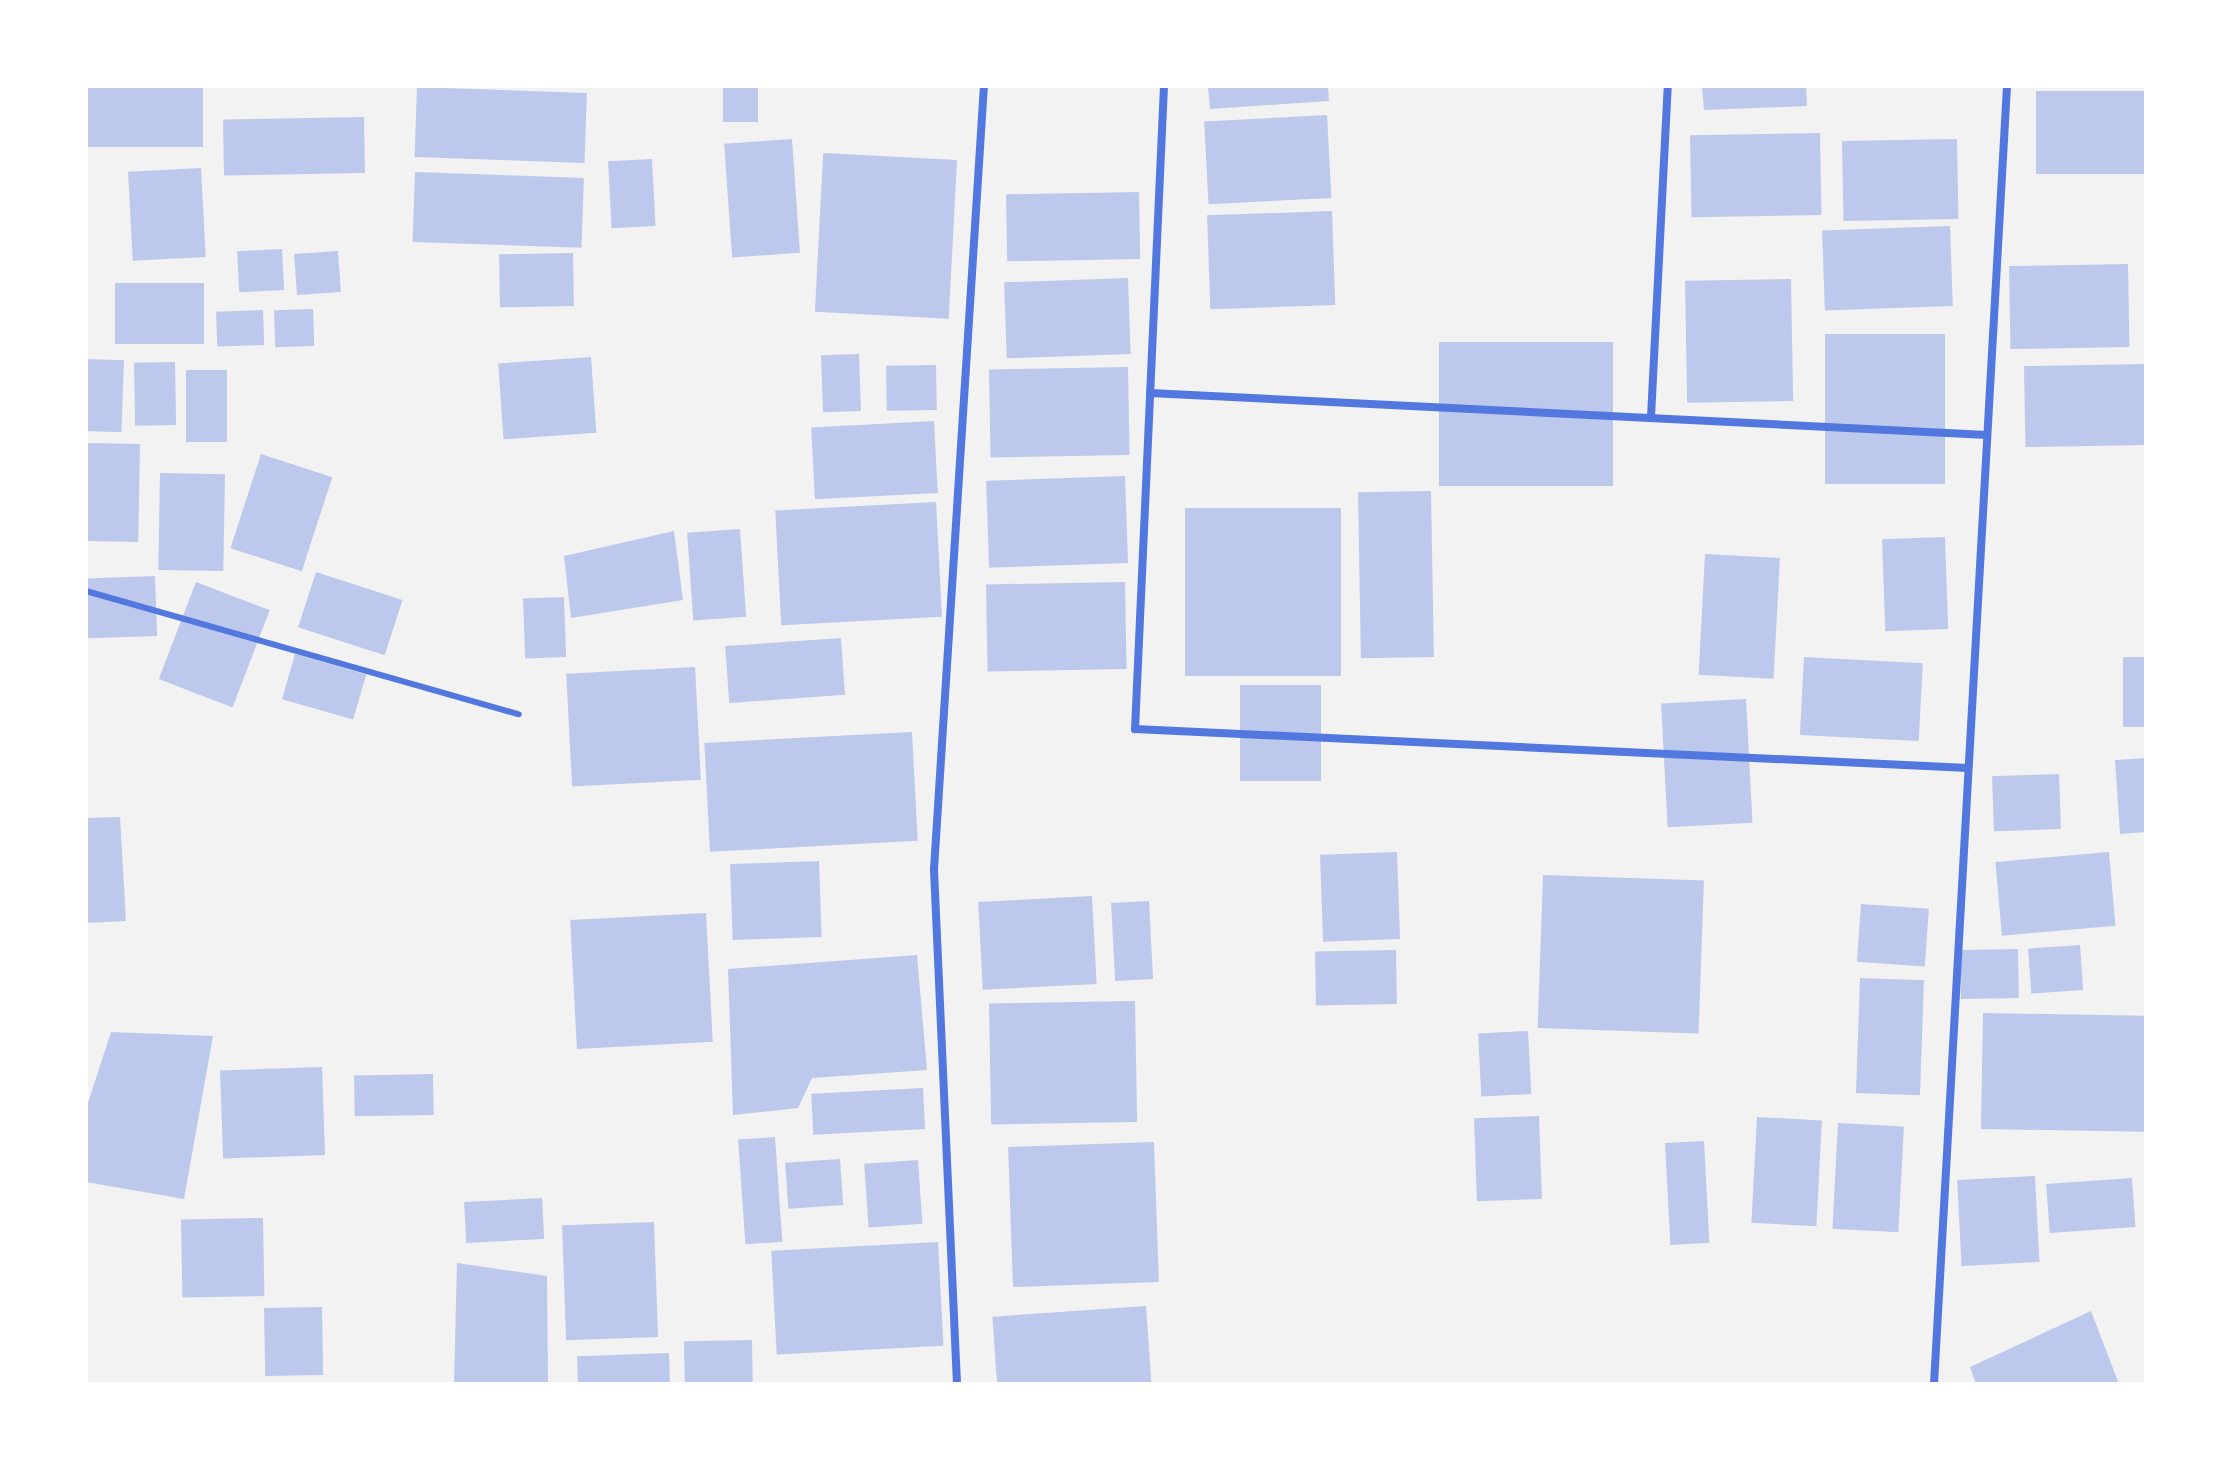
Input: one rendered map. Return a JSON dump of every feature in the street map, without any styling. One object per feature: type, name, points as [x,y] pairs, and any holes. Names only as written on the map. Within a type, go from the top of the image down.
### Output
[{"type":"street","points":[[957,1384],[934,869],[984,86]]},
{"type":"street","points":[[1164,86],[1135,729],[1968,768]]},
{"type":"street","points":[[1651,417],[1668,86]]},
{"type":"street","points":[[1934,1384],[2007,86]]},
{"type":"street","points":[[1150,393],[1987,435]]},
{"type":"lane","points":[[86,591],[519,714]]},
{"type":"building","points":[[86,86],[203,86],[203,147],[86,147]]},
{"type":"building","points":[[723,86],[758,86],[758,122],[723,122]]},
{"type":"building","points":[[1208,86],[1328,86],[1329,101],[1210,109]]},
{"type":"building","points":[[1702,86],[1806,86],[1807,106],[1704,110]]},
{"type":"building","points":[[417,87],[587,93],[584,163],[415,157]]},
{"type":"building","points":[[2036,91],[2146,91],[2146,174],[2036,174]]},
{"type":"building","points":[[1327,115],[1331,198],[1209,204],[1204,121]]},
{"type":"building","points":[[364,117],[365,173],[224,175],[223,119]]},
{"type":"building","points":[[1820,133],[1821,215],[1691,217],[1690,135]]},
{"type":"building","points":[[792,139],[800,253],[732,257],[724,144]]},
{"type":"building","points":[[1957,139],[1958,219],[1843,221],[1842,141]]},
{"type":"building","points":[[823,153],[957,160],[949,319],[815,312]]},
{"type":"building","points":[[652,159],[656,226],[612,228],[608,161]]},
{"type":"building","points":[[201,168],[206,257],[133,261],[128,172]]},
{"type":"building","points":[[415,172],[584,178],[581,248],[413,242]]},
{"type":"building","points":[[1139,192],[1140,259],[1007,261],[1006,194]]},
{"type":"building","points":[[1332,211],[1335,305],[1210,309],[1207,215]]},
{"type":"building","points":[[1950,226],[1953,306],[1825,310],[1822,230]]},
{"type":"building","points":[[282,249],[284,290],[239,292],[237,251]]},
{"type":"building","points":[[338,251],[341,292],[297,295],[294,254]]},
{"type":"building","points":[[573,253],[574,306],[500,307],[499,254]]},
{"type":"building","points":[[2128,264],[2129,347],[2010,349],[2009,266]]},
{"type":"building","points":[[1128,278],[1131,354],[1007,358],[1004,282]]},
{"type":"building","points":[[1791,279],[1793,401],[1687,403],[1685,281]]},
{"type":"building","points":[[115,283],[204,283],[204,344],[115,344]]},
{"type":"building","points":[[313,309],[314,346],[275,347],[274,310]]},
{"type":"building","points":[[263,310],[264,345],[217,347],[216,312]]},
{"type":"building","points":[[1825,334],[1945,334],[1945,484],[1825,484]]},
{"type":"building","points":[[1439,342],[1613,342],[1613,486],[1439,486]]},
{"type":"building","points":[[859,354],[861,411],[823,412],[821,355]]},
{"type":"building","points":[[591,357],[596,433],[504,439],[498,363]]},
{"type":"building","points":[[86,359],[124,360],[121,432],[86,431]]},
{"type":"building","points":[[175,362],[176,425],[135,426],[134,363]]},
{"type":"building","points":[[2144,364],[2145,445],[2025,447],[2024,366]]},
{"type":"building","points":[[936,365],[937,410],[887,411],[886,366]]},
{"type":"building","points":[[1128,367],[1130,455],[991,457],[989,369]]},
{"type":"building","points":[[186,370],[227,370],[227,442],[186,442]]},
{"type":"building","points":[[934,421],[938,493],[815,499],[811,427]]},
{"type":"building","points":[[86,443],[140,444],[138,542],[86,541]]},
{"type":"building","points":[[261,454],[332,477],[302,571],[230,548]]},
{"type":"building","points":[[160,473],[225,474],[223,571],[158,570]]},
{"type":"building","points":[[1125,476],[1128,563],[989,568],[986,481]]},
{"type":"building","points":[[1431,491],[1434,657],[1361,658],[1358,492]]},
{"type":"building","points":[[936,502],[942,617],[781,625],[775,510]]},
{"type":"building","points":[[1185,508],[1341,508],[1341,676],[1185,676]]},
{"type":"building","points":[[740,529],[746,617],[693,620],[687,533]]},
{"type":"building","points":[[674,531],[683,600],[571,618],[564,556]]},
{"type":"building","points":[[1945,537],[1948,629],[1885,631],[1882,539]]},
{"type":"building","points":[[1705,554],[1780,558],[1774,679],[1699,675]]},
{"type":"building","points":[[316,572],[403,600],[385,655],[298,627]]},
{"type":"building","points":[[155,576],[157,636],[88,638],[86,578]]},
{"type":"building","points":[[196,582],[270,610],[232,707],[159,679]]},
{"type":"building","points":[[1125,582],[1127,669],[988,671],[986,584]]},
{"type":"building","points":[[564,597],[566,657],[525,658],[523,598]]},
{"type":"building","points":[[841,638],[845,695],[729,703],[725,646]]},
{"type":"building","points":[[295,654],[366,674],[353,720],[282,699]]},
{"type":"building","points":[[1804,657],[1923,663],[1919,741],[1800,735]]},
{"type":"building","points":[[2123,657],[2146,657],[2146,727],[2123,727]]},
{"type":"building","points":[[695,667],[701,780],[572,787],[566,674]]},
{"type":"building","points":[[1240,685],[1321,685],[1321,781],[1240,781]]},
{"type":"building","points":[[1746,699],[1752,823],[1668,827],[1661,703]]},
{"type":"building","points":[[912,732],[918,841],[710,852],[704,743]]},
{"type":"building","points":[[2146,758],[2146,832],[2120,834],[2115,760]]},
{"type":"building","points":[[2059,774],[2061,829],[1994,831],[1992,776]]},
{"type":"building","points":[[120,817],[126,921],[86,923],[86,818]]},
{"type":"building","points":[[1397,852],[1400,939],[1323,942],[1320,855]]},
{"type":"building","points":[[2109,852],[2115,926],[2002,936],[1995,862]]},
{"type":"building","points":[[819,861],[822,937],[733,940],[730,864]]},
{"type":"building","points":[[1543,875],[1704,881],[1699,1034],[1538,1028]]},
{"type":"building","points":[[1092,896],[1097,984],[983,990],[978,902]]},
{"type":"building","points":[[1149,901],[1153,979],[1115,981],[1111,903]]},
{"type":"building","points":[[1861,904],[1929,909],[1925,967],[1857,962]]},
{"type":"building","points":[[706,913],[713,1042],[577,1049],[570,920]]},
{"type":"building","points":[[2080,945],[2083,990],[2031,994],[2028,949]]},
{"type":"building","points":[[2018,949],[2019,998],[1961,999],[1960,950]]},
{"type":"building","points":[[1396,950],[1397,1004],[1316,1005],[1315,951]]},
{"type":"building","points":[[917,955],[927,1070],[812,1078],[798,1108],[733,1115],[728,969]]},
{"type":"building","points":[[1860,978],[1924,980],[1920,1095],[1856,1093]]},
{"type":"building","points":[[1135,1001],[1137,1122],[991,1125],[989,1004]]},
{"type":"building","points":[[1983,1013],[2146,1016],[2144,1132],[1981,1129]]},
{"type":"building","points":[[1528,1031],[1531,1094],[1481,1097],[1478,1034]]},
{"type":"building","points":[[111,1032],[213,1036],[184,1199],[86,1182],[86,1109]]},
{"type":"building","points":[[322,1067],[325,1155],[223,1159],[220,1071]]},
{"type":"building","points":[[433,1074],[434,1115],[355,1116],[354,1075]]},
{"type":"building","points":[[923,1088],[925,1129],[813,1135],[811,1094]]},
{"type":"building","points":[[1539,1116],[1542,1199],[1477,1201],[1474,1118]]},
{"type":"building","points":[[1757,1117],[1822,1120],[1816,1226],[1751,1223]]},
{"type":"building","points":[[1838,1123],[1904,1126],[1898,1232],[1832,1229]]},
{"type":"building","points":[[775,1137],[782,1242],[745,1244],[738,1140]]},
{"type":"building","points":[[1704,1141],[1709,1243],[1670,1245],[1665,1143]]},
{"type":"building","points":[[1154,1142],[1159,1282],[1013,1287],[1008,1147]]},
{"type":"building","points":[[840,1159],[843,1205],[788,1209],[785,1163]]},
{"type":"building","points":[[918,1160],[922,1224],[869,1228],[864,1164]]},
{"type":"building","points":[[2035,1176],[2040,1262],[1962,1266],[1957,1180]]},
{"type":"building","points":[[2132,1178],[2135,1227],[2050,1233],[2046,1184]]},
{"type":"building","points":[[542,1198],[544,1239],[466,1243],[464,1202]]},
{"type":"building","points":[[263,1218],[264,1296],[182,1297],[181,1219]]},
{"type":"building","points":[[654,1222],[658,1337],[566,1340],[562,1225]]},
{"type":"building","points":[[938,1242],[943,1346],[777,1355],[771,1251]]},
{"type":"building","points":[[457,1263],[547,1276],[548,1384],[454,1384]]},
{"type":"building","points":[[1146,1306],[1151,1384],[997,1384],[992,1317]]},
{"type":"building","points":[[322,1307],[323,1375],[265,1376],[264,1308]]},
{"type":"building","points":[[2091,1311],[2119,1384],[1976,1384],[1970,1367]]},
{"type":"building","points":[[752,1340],[753,1384],[685,1384],[684,1341]]},
{"type":"building","points":[[669,1353],[670,1384],[578,1384],[577,1356]]}]
